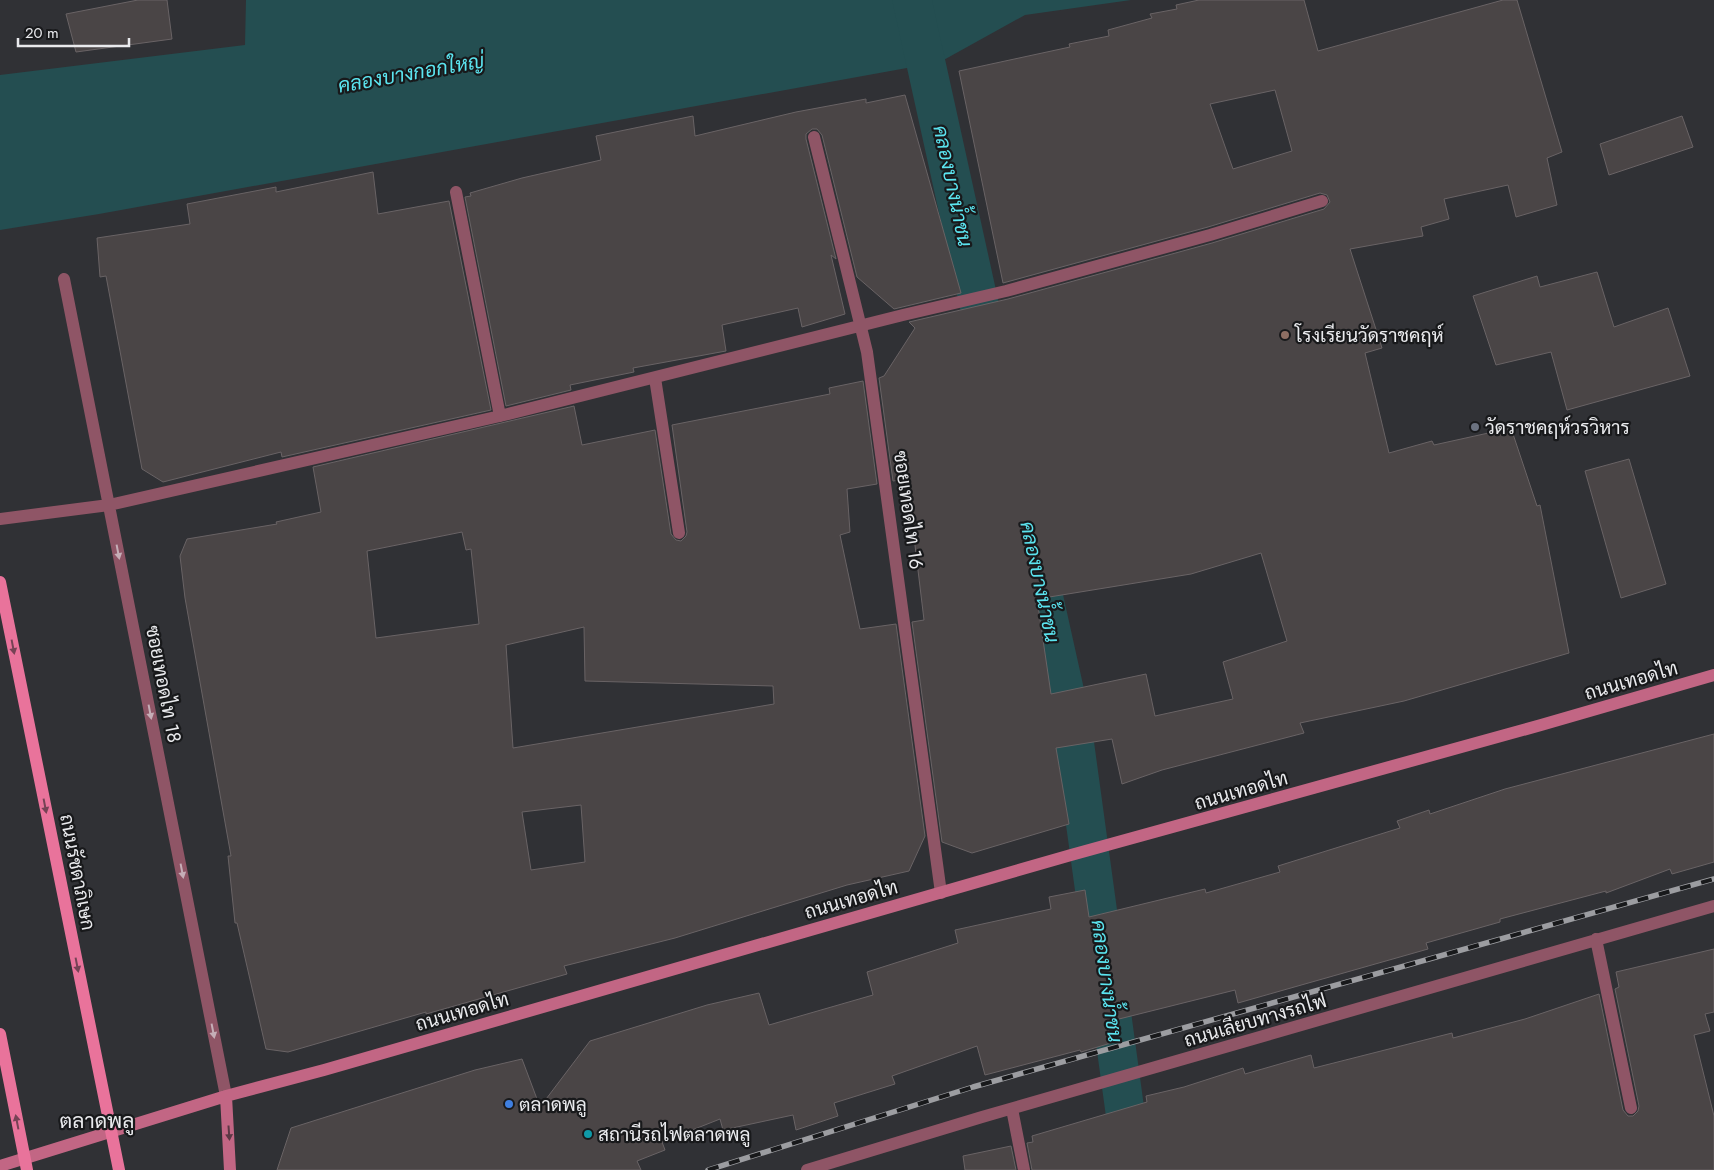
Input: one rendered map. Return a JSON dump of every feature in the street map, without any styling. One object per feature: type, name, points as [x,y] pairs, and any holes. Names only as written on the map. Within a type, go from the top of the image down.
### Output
[{"type":"main road","name":"ถนนรัชดาภิเษก","points":[[0,582],[119,1170]]},
{"type":"main road","name":"ถนนเทอดไท","points":[[0,1166],[226,1096],[324,1070],[1071,855],[1109,846],[1714,675]]},
{"type":"main road","points":[[0,1034],[27,1170]]},
{"type":"main road","points":[[226,1096],[230,1170]]},
{"type":"street","name":"ซอยเทอดไท 16","points":[[814,137],[862,326],[906,625],[941,893]]},
{"type":"street","points":[[456,192],[500,416]]},
{"type":"street","points":[[0,518],[109,505],[500,416],[956,302],[1006,292],[1322,202]]},
{"type":"street","name":"ซอยเทอดไท 18","points":[[64,278],[226,1096]]},
{"type":"street","points":[[655,378],[679,533]]},
{"type":"street","name":"ถนนเลียบทางรถไฟ","points":[[807,1170],[1012,1108],[1140,1073],[1714,906]]},
{"type":"street","points":[[1596,939],[1631,1108]]},
{"type":"street","points":[[1012,1108],[1024,1170]]},
{"type":"water","name":"คลองบางกอกใหญ่","points":[[246,0],[1131,0],[1025,15],[940,62],[99,214],[0,230],[0,75],[245,45]]},
{"type":"building","points":[[138,0],[167,0],[172,39],[76,52],[66,14]]},
{"type":"building","points":[[1199,0],[1304,0],[1318,51],[1503,0],[1517,0],[1562,152],[1547,158],[1557,205],[1516,217],[1508,185],[1444,199],[1449,219],[1421,227],[1423,236],[1350,249],[1382,348],[1365,353],[1389,453],[1432,441],[1434,445],[1511,428],[1537,506],[1540,505],[1569,653],[1404,701],[1300,723],[1304,733],[1162,770],[1122,784],[1112,739],[1056,748],[1069,824],[972,853],[942,842],[912,622],[924,620],[907,479],[893,481],[879,378],[884,376],[915,328],[909,322],[1008,299],[1212,243],[1324,209],[1330,202],[1327,195],[1320,193],[1208,227],[1003,283],[959,71],[1070,47],[1069,44],[1109,36],[1108,30],[1152,18],[1150,14],[1177,9],[1176,5]],"holes":[[[1275,90],[1292,151],[1233,169],[1210,104]],[[1261,553],[1287,641],[1223,662],[1233,699],[1155,716],[1146,674],[1051,694],[1037,599],[1191,574]]]},
{"type":"building","points":[[905,95],[961,293],[894,309],[857,277],[822,135],[817,129],[812,129],[806,134],[806,139],[836,259],[831,255],[845,314],[802,327],[798,308],[722,325],[726,351],[633,368],[634,372],[570,385],[571,390],[506,406],[465,197],[471,196],[470,193],[522,178],[601,160],[596,136],[693,116],[695,136],[796,112],[866,99],[866,103]]},
{"type":"building","points":[[1682,116],[1693,147],[1609,175],[1600,144]]},
{"type":"building","points":[[373,172],[378,214],[449,201],[491,410],[282,457],[281,452],[163,482],[142,469],[106,276],[100,277],[97,238],[190,224],[187,204],[276,187],[276,192]]},
{"type":"building","points":[[1597,272],[1614,327],[1668,308],[1690,376],[1567,410],[1551,352],[1496,365],[1473,296],[1537,276],[1540,287]]},
{"type":"building","points":[[863,381],[877,484],[847,489],[850,532],[840,535],[860,629],[896,624],[925,836],[909,871],[847,885],[675,938],[564,966],[567,974],[426,1014],[426,1012],[288,1052],[266,1049],[237,923],[235,923],[228,856],[231,856],[185,598],[180,556],[187,539],[277,524],[276,522],[321,512],[313,467],[574,406],[582,445],[655,430],[671,534],[676,540],[681,541],[687,532],[672,425],[830,394],[829,388]],"holes":[[[462,532],[466,550],[471,549],[479,624],[376,638],[367,551]],[[584,627],[585,681],[773,686],[774,704],[513,748],[506,645]],[[581,805],[585,862],[531,870],[522,812]]]},
{"type":"building","points":[[1629,459],[1666,584],[1621,598],[1585,471]]},
{"type":"building","points":[[1714,734],[1714,862],[1672,874],[1670,869],[1606,893],[1606,891],[1500,919],[1500,922],[1426,943],[1428,949],[1238,1003],[1235,990],[1107,1022],[1111,1043],[985,1075],[977,1046],[892,1076],[895,1084],[834,1103],[838,1116],[796,1130],[793,1115],[723,1130],[720,1119],[662,1142],[665,1150],[637,1161],[641,1170],[277,1170],[291,1128],[475,1070],[522,1059],[540,1107],[590,1041],[707,1005],[759,993],[769,1025],[873,995],[867,972],[958,943],[955,930],[1051,909],[1049,897],[1085,890],[1089,917],[1205,889],[1206,893],[1280,872],[1278,866],[1400,828],[1397,821],[1429,810],[1430,814],[1505,789]]},
{"type":"building","points":[[1714,949],[1714,1012],[1705,1014],[1710,1031],[1694,1035],[1714,1116],[1714,1170],[1032,1170],[1027,1143],[1033,1142],[1032,1136],[1147,1102],[1146,1096],[1184,1087],[1243,1068],[1245,1074],[1311,1055],[1314,1068],[1452,1033],[1453,1038],[1525,1019],[1599,994],[1623,1110],[1628,1116],[1633,1116],[1638,1111],[1639,1106],[1615,989],[1619,987],[1616,972]]},
{"type":"building","points":[[1011,1146],[1016,1170],[965,1170],[963,1156]]},
{"type":"waterway","name":"คลองบางน้ำชน","points":[[912,0],[991,358]]},
{"type":"waterway","name":"คลองบางน้ำชน","points":[[1032,545],[1072,725],[1133,1170]]},
{"type":"railway","points":[[708,1170],[973,1087],[1714,879]]},
{"type":"place","name":"โรงเรียนวัดราชคฤห์","points":[[1285,335]]},
{"type":"place","name":"วัดราชคฤห์วรวิหาร","points":[[1475,427]]},
{"type":"place","name":"ตลาดพลู","points":[[509,1104]]},
{"type":"place","name":"สถานีรถไฟตลาดพลู","points":[[588,1134]]},
{"type":"district","name":"ตลาดพลู","points":[[97,1121]]}]
